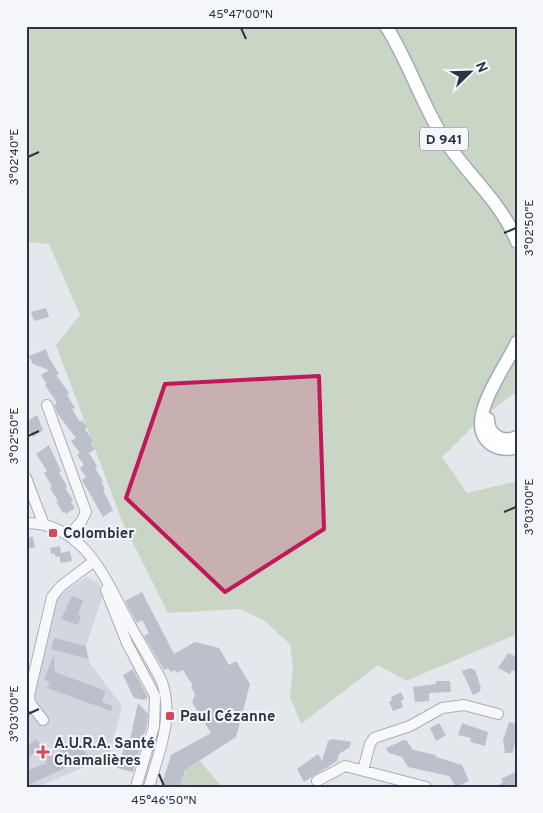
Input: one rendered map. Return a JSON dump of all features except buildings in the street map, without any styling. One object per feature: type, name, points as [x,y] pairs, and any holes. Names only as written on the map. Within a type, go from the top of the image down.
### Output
[{"type":"main road","name":"D 941","points":[[386,26],[436,125],[455,155],[494,201],[517,242]]},
{"type":"main road","name":"D 941","points":[[393,26],[446,130],[502,201],[517,226]]},
{"type":"main road","points":[[517,342],[481,414],[481,431],[506,449],[517,447]]},
{"type":"main road","points":[[495,441],[489,428],[488,416],[517,358]]},
{"type":"main road","points":[[495,441],[517,437]]},
{"type":"street","points":[[47,405],[86,512],[82,522],[69,535]]},
{"type":"street","points":[[26,478],[44,525]]},
{"type":"street","points":[[26,523],[44,525],[69,535],[104,573],[164,688],[167,716],[149,787]]},
{"type":"street","points":[[44,720],[30,703],[28,695],[50,604],[61,586],[93,562]]},
{"type":"street","points":[[93,562],[124,635],[155,696],[156,716],[134,787]]},
{"type":"street","points":[[363,770],[370,744],[374,738],[410,726],[442,708],[464,705],[498,714]]},
{"type":"street","points":[[144,787],[156,762]]},
{"type":"street","points":[[316,781],[344,766],[363,770],[391,782],[426,787]]},
{"type":"highlighted area","points":[[319,376],[324,529],[225,592],[126,498],[165,384]]},
{"type":"shaded area","points":[[86,577],[98,582],[103,594],[86,646],[90,664],[122,706],[109,757],[37,787],[26,787],[26,674],[39,677],[52,614],[60,595]]},
{"type":"green space","points":[[26,26],[517,26],[517,405],[514,393],[474,425],[442,457],[467,493],[517,481],[517,634],[406,681],[378,665],[301,724],[290,697],[293,669],[290,644],[265,621],[240,609],[168,613],[122,521],[56,345],[80,315],[49,244],[26,242]]},
{"type":"green space","points":[[200,761],[222,787],[180,787],[186,769]]},
{"type":"place","name":"Colombier","points":[[53,533]]},
{"type":"place","name":"Paul Cézanne","points":[[170,716]]},
{"type":"place","name":"A.U.R.A. Santé Chamalières","points":[[43,752]]}]
